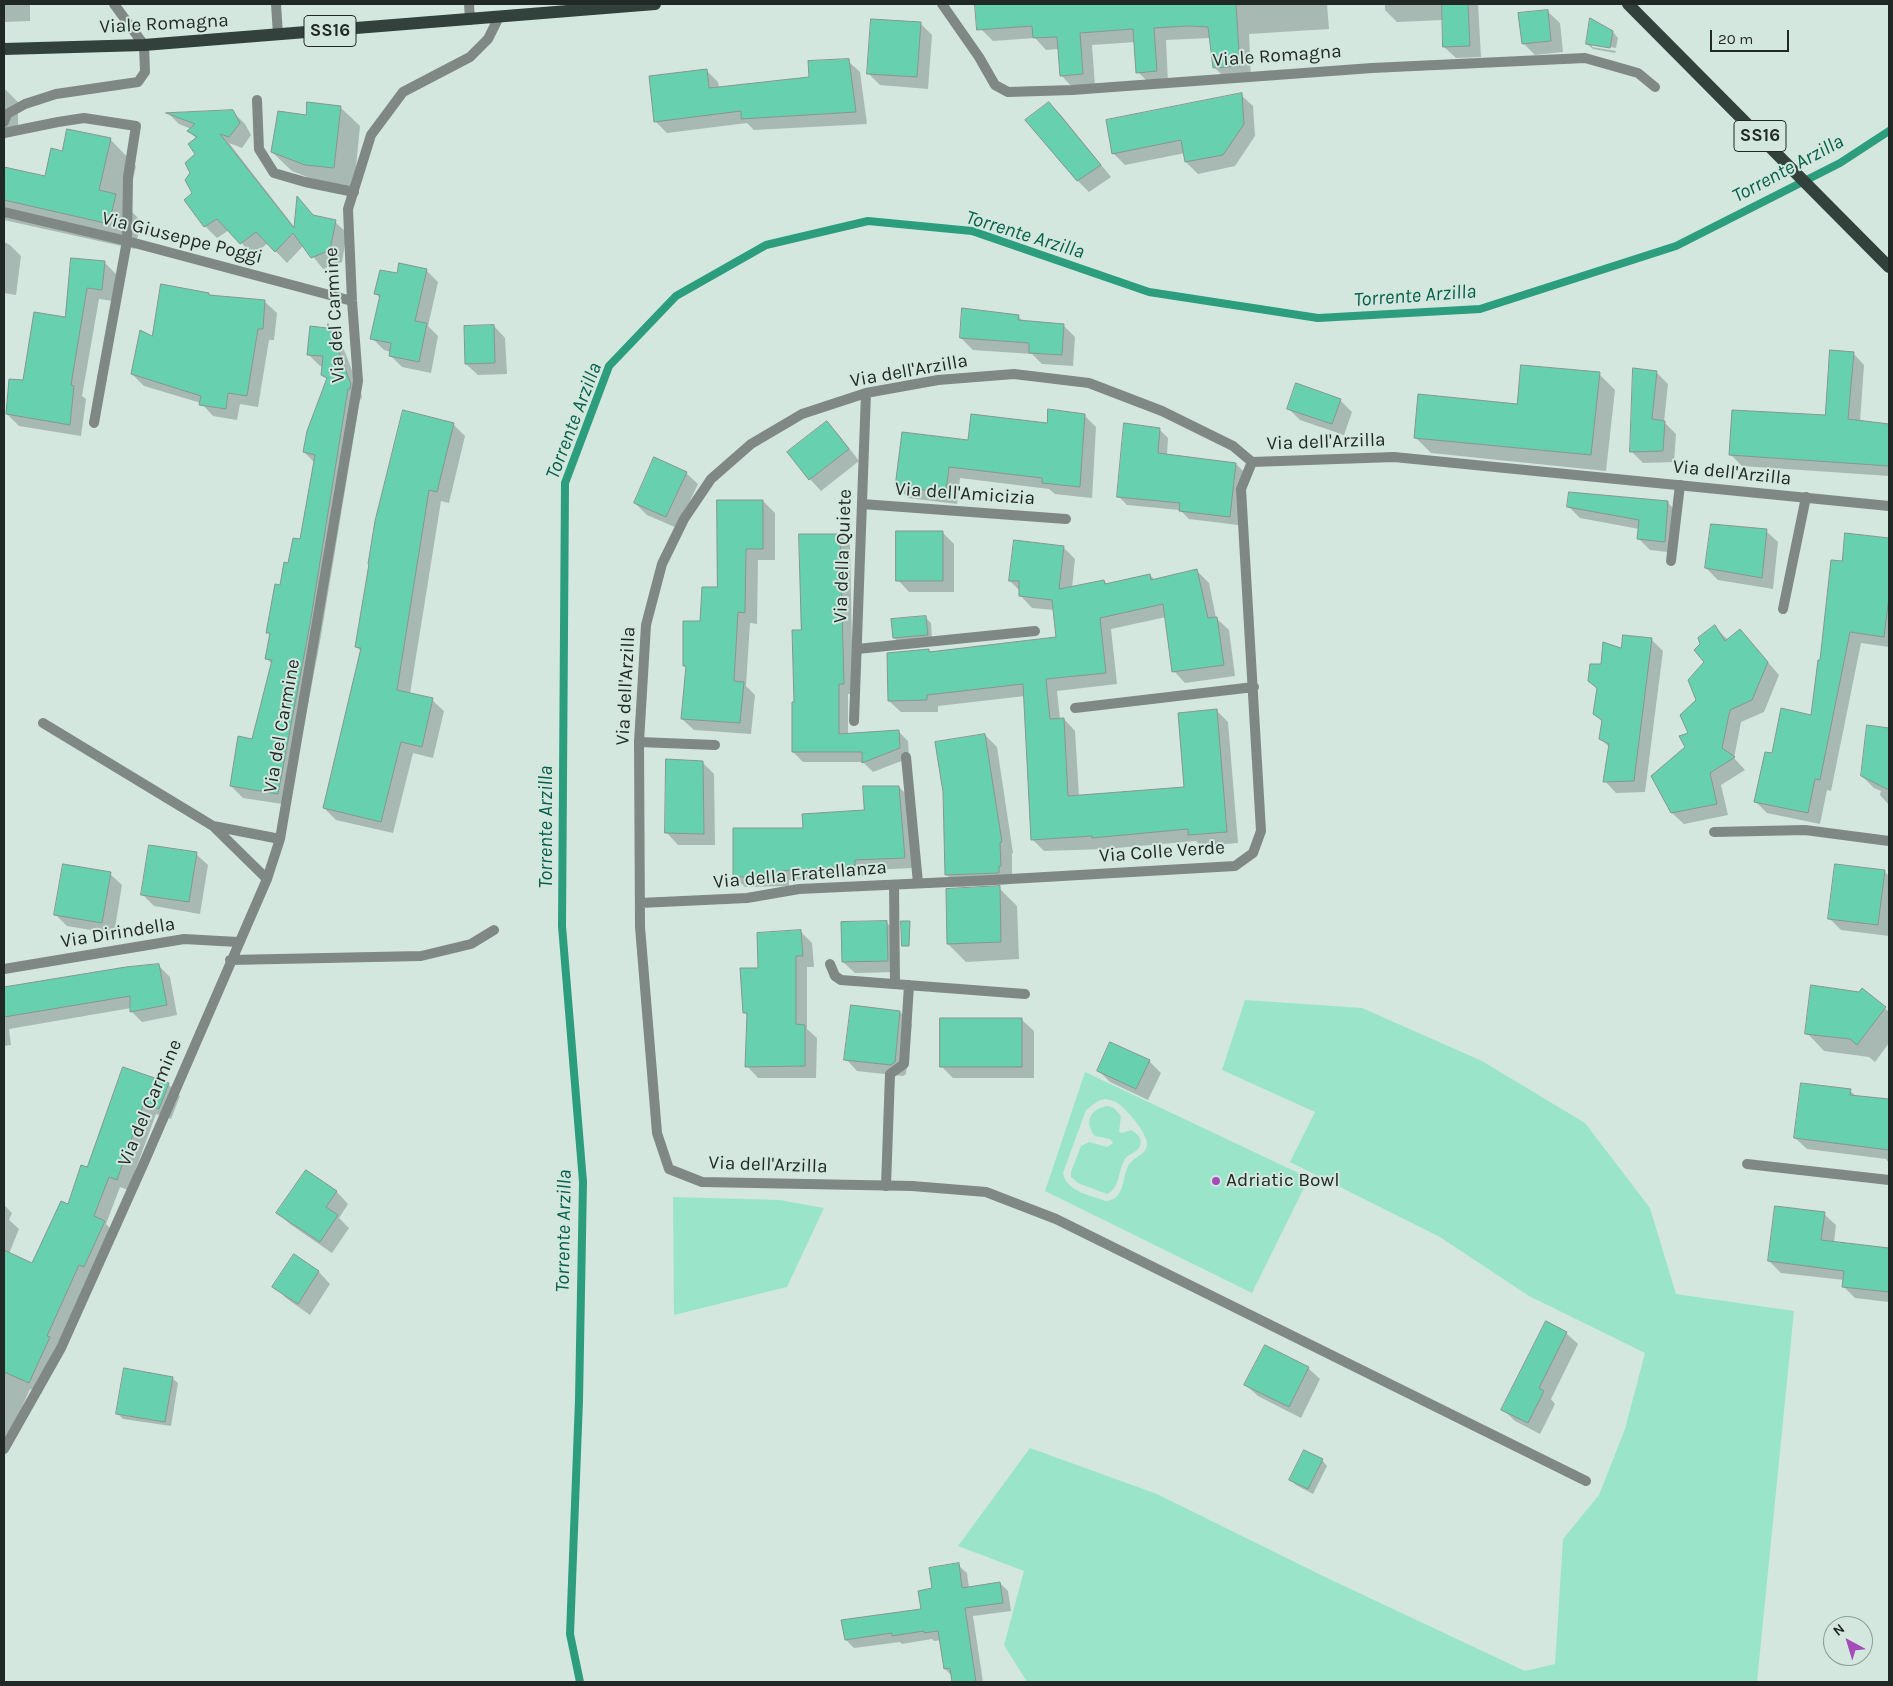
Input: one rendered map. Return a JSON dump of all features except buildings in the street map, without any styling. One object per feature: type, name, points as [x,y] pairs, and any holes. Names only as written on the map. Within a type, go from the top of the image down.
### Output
[{"type":"main road","name":"Viale Romagna","points":[[4,48],[144,45],[655,4]]},
{"type":"main road","name":"SS16","points":[[1630,5],[1888,266]]},
{"type":"street","points":[[4,122],[7,114],[25,104],[56,94],[138,82],[145,72],[144,45],[114,4]]},
{"type":"street","points":[[276,4],[278,35]]},
{"type":"street","points":[[469,4],[470,20]]},
{"type":"street","name":"Viale Romagna","points":[[942,4],[979,57],[995,85],[1008,92],[1072,90],[1372,68],[1585,58],[1638,73],[1655,87]]},
{"type":"street","name":"Via del Carmine","points":[[4,1449],[61,1348],[143,1165],[266,879],[280,839],[358,380],[348,209],[371,135],[403,92],[470,57],[488,40],[499,17]]},
{"type":"street","points":[[257,100],[260,149],[274,173],[305,182],[354,192]]},
{"type":"street","points":[[4,134],[84,118],[136,126],[128,177],[127,241],[94,423]]},
{"type":"street","name":"Via Giuseppe Poggi","points":[[4,212],[127,241],[352,301]]},
{"type":"street","name":"Via dell'Arzilla","points":[[1586,1481],[1056,1219],[986,1192],[912,1186],[702,1182],[669,1169],[657,1133],[640,927],[639,742],[646,625],[662,564],[684,519],[712,479],[751,444],[802,414],[866,393],[938,380],[1014,374],[1089,383],[1162,411],[1233,446],[1252,462],[1394,457],[1889,506]]},
{"type":"street","name":"Via della Quiete","points":[[854,721],[866,393]]},
{"type":"street","name":"Via Colle Verde","points":[[993,880],[1235,866],[1253,853],[1261,831],[1241,489],[1252,462]]},
{"type":"street","points":[[1671,561],[1680,485]]},
{"type":"street","points":[[1782,609],[1806,498]]},
{"type":"street","name":"Via dell'Amicizia","points":[[862,504],[1066,519]]},
{"type":"street","points":[[857,649],[1036,631]]},
{"type":"street","points":[[1075,708],[1254,687]]},
{"type":"street","points":[[43,723],[213,826],[266,879]]},
{"type":"street","points":[[639,742],[715,745]]},
{"type":"street","points":[[906,757],[918,883]]},
{"type":"street","points":[[213,826],[280,839]]},
{"type":"street","points":[[1714,832],[1805,830],[1889,841]]},
{"type":"street","name":"Via della Fratellanza","points":[[640,903],[747,898],[799,889],[993,880]]},
{"type":"street","points":[[894,885],[895,984]]},
{"type":"street","points":[[230,960],[421,956],[471,944],[494,930]]},
{"type":"street","name":"Via Dirindella","points":[[4,969],[184,939],[238,942]]},
{"type":"street","points":[[830,964],[835,976],[841,980],[1025,994]]},
{"type":"street","points":[[886,1186],[890,1074],[904,1064],[909,985]]},
{"type":"street","points":[[1747,1164],[1889,1180]]},
{"type":"green space","points":[[1245,1000],[1362,1008],[1482,1061],[1585,1123],[1650,1208],[1676,1294],[1794,1311],[1757,1682],[1027,1682],[1004,1645],[1024,1571],[958,1546],[1030,1448],[1157,1494],[1325,1577],[1525,1671],[1555,1664],[1563,1539],[1599,1495],[1625,1429],[1645,1353],[1529,1296],[1440,1237],[1290,1162],[1315,1112],[1222,1070]]},
{"type":"green space","name":"Adriatic Bowl","points":[[1085,1072],[1309,1178],[1252,1293],[1045,1191]],"holes":[[[1105,1099],[1119,1104],[1132,1117],[1141,1129],[1147,1145],[1143,1153],[1128,1166],[1118,1195],[1106,1201],[1074,1189],[1069,1185],[1063,1173],[1086,1110],[1098,1101]]]},
{"type":"green space","points":[[1102,1107],[1114,1108],[1121,1116],[1119,1132],[1131,1130],[1139,1136],[1141,1143],[1137,1150],[1125,1159],[1117,1184],[1107,1194],[1078,1183],[1071,1177],[1071,1172],[1081,1146],[1089,1142],[1107,1147],[1112,1144],[1113,1142],[1110,1139],[1095,1136],[1091,1131],[1089,1121],[1093,1113]]},
{"type":"green space","points":[[673,1197],[780,1200],[824,1208],[787,1287],[674,1315]]},
{"type":"waterway","name":"Torrente Arzilla","points":[[580,1682],[570,1634],[579,1400],[583,1182],[562,926],[565,483],[609,366],[676,296],[766,245],[868,221],[972,231],[1149,292],[1318,318],[1480,309],[1676,246],[1840,163],[1889,131]]},
{"type":"place","name":"Adriatic Bowl","points":[[1216,1181]]}]
